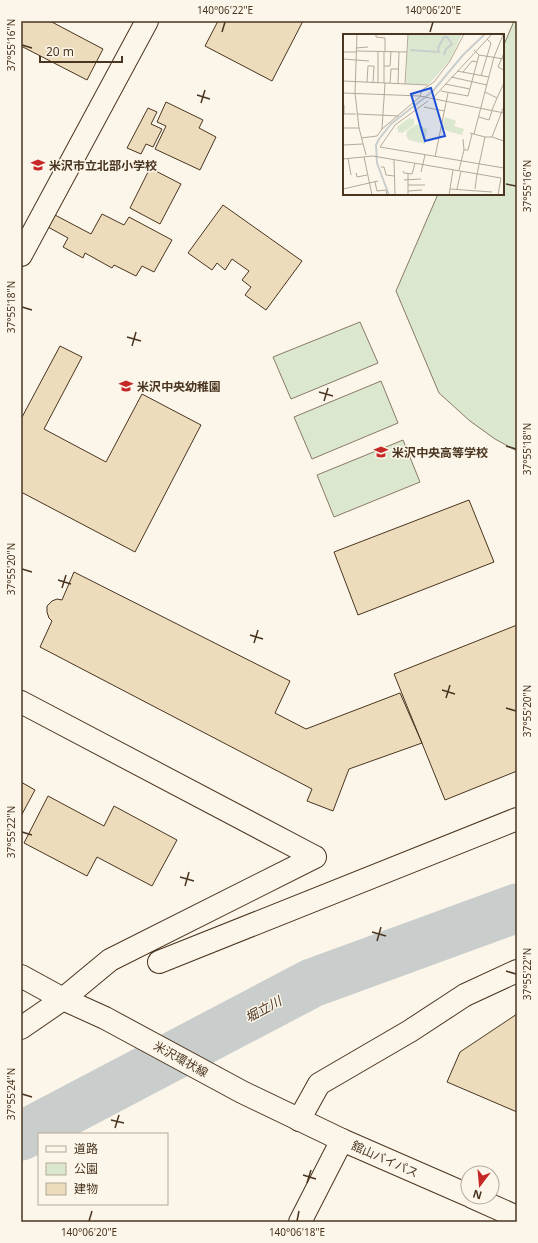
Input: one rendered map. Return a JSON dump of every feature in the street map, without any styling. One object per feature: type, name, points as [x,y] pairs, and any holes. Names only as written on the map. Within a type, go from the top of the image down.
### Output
[{"type":"main road","points":[[21,255],[147,21]]},
{"type":"main road","points":[[21,702],[315,857],[110,960],[63,999],[21,1028]]},
{"type":"main road","points":[[159,962],[517,819]]},
{"type":"main road","points":[[299,1120],[320,1084],[410,1031],[465,995],[517,972]]},
{"type":"main road","name":"米沢環状線","points":[[21,976],[63,999],[105,1018],[242,1092],[342,1140]]},
{"type":"main road","name":"舘山バイパス","points":[[300,1222],[342,1140],[460,1192]]},
{"type":"main road","points":[[490,1205],[517,1217]]},
{"type":"green space","points":[[514,21],[517,21],[517,451],[495,439],[470,421],[439,393],[396,291],[438,195],[504,195],[504,45]]},
{"type":"green space","points":[[360,322],[378,363],[291,399],[273,357]]},
{"type":"green space","points":[[381,381],[398,423],[312,459],[294,417]]},
{"type":"green space","points":[[403,440],[420,482],[334,517],[317,475]]},
{"type":"building","points":[[21,21],[50,21],[103,49],[87,80],[21,46]]},
{"type":"building","points":[[218,21],[303,21],[272,81],[205,46]]},
{"type":"building","points":[[166,102],[203,120],[199,128],[216,137],[200,170],[155,149],[166,126],[157,122]]},
{"type":"building","points":[[148,108],[157,112],[151,124],[162,129],[153,147],[146,144],[141,154],[127,148]]},
{"type":"building","points":[[150,168],[181,184],[160,224],[130,208]]},
{"type":"building","points":[[223,205],[302,261],[266,310],[245,295],[251,287],[242,280],[249,271],[232,259],[225,270],[217,263],[212,270],[188,253]]},
{"type":"building","points":[[102,214],[124,225],[129,217],[172,240],[154,272],[142,266],[136,276],[114,265],[112,268],[85,253],[83,258],[63,247],[68,238],[48,227],[55,215],[91,234]]},
{"type":"building","points":[[60,346],[82,357],[44,429],[106,462],[142,394],[201,425],[135,552],[21,492],[21,419]]},
{"type":"building","points":[[469,500],[494,562],[358,615],[334,552]]},
{"type":"building","points":[[74,572],[290,681],[275,713],[306,729],[400,693],[422,743],[349,769],[333,811],[307,801],[312,789],[40,647],[52,621],[47,612],[47,606],[52,601],[57,599],[62,600]]},
{"type":"building","points":[[517,625],[517,771],[445,800],[394,674]]},
{"type":"building","points":[[21,782],[35,790],[21,816]]},
{"type":"building","points":[[48,796],[104,826],[114,806],[177,840],[152,886],[97,857],[87,876],[24,843]]},
{"type":"building","points":[[517,1014],[517,1112],[447,1082],[460,1052]]},
{"type":"waterway","name":"堀立川","points":[[21,1136],[312,983],[517,908]]},
{"type":"place","name":"米沢市立北部小学校","points":[[38,165]]},
{"type":"place","name":"米沢中央幼稚園","points":[[126,386]]},
{"type":"place","name":"米沢中央高等学校","points":[[381,452]]}]
